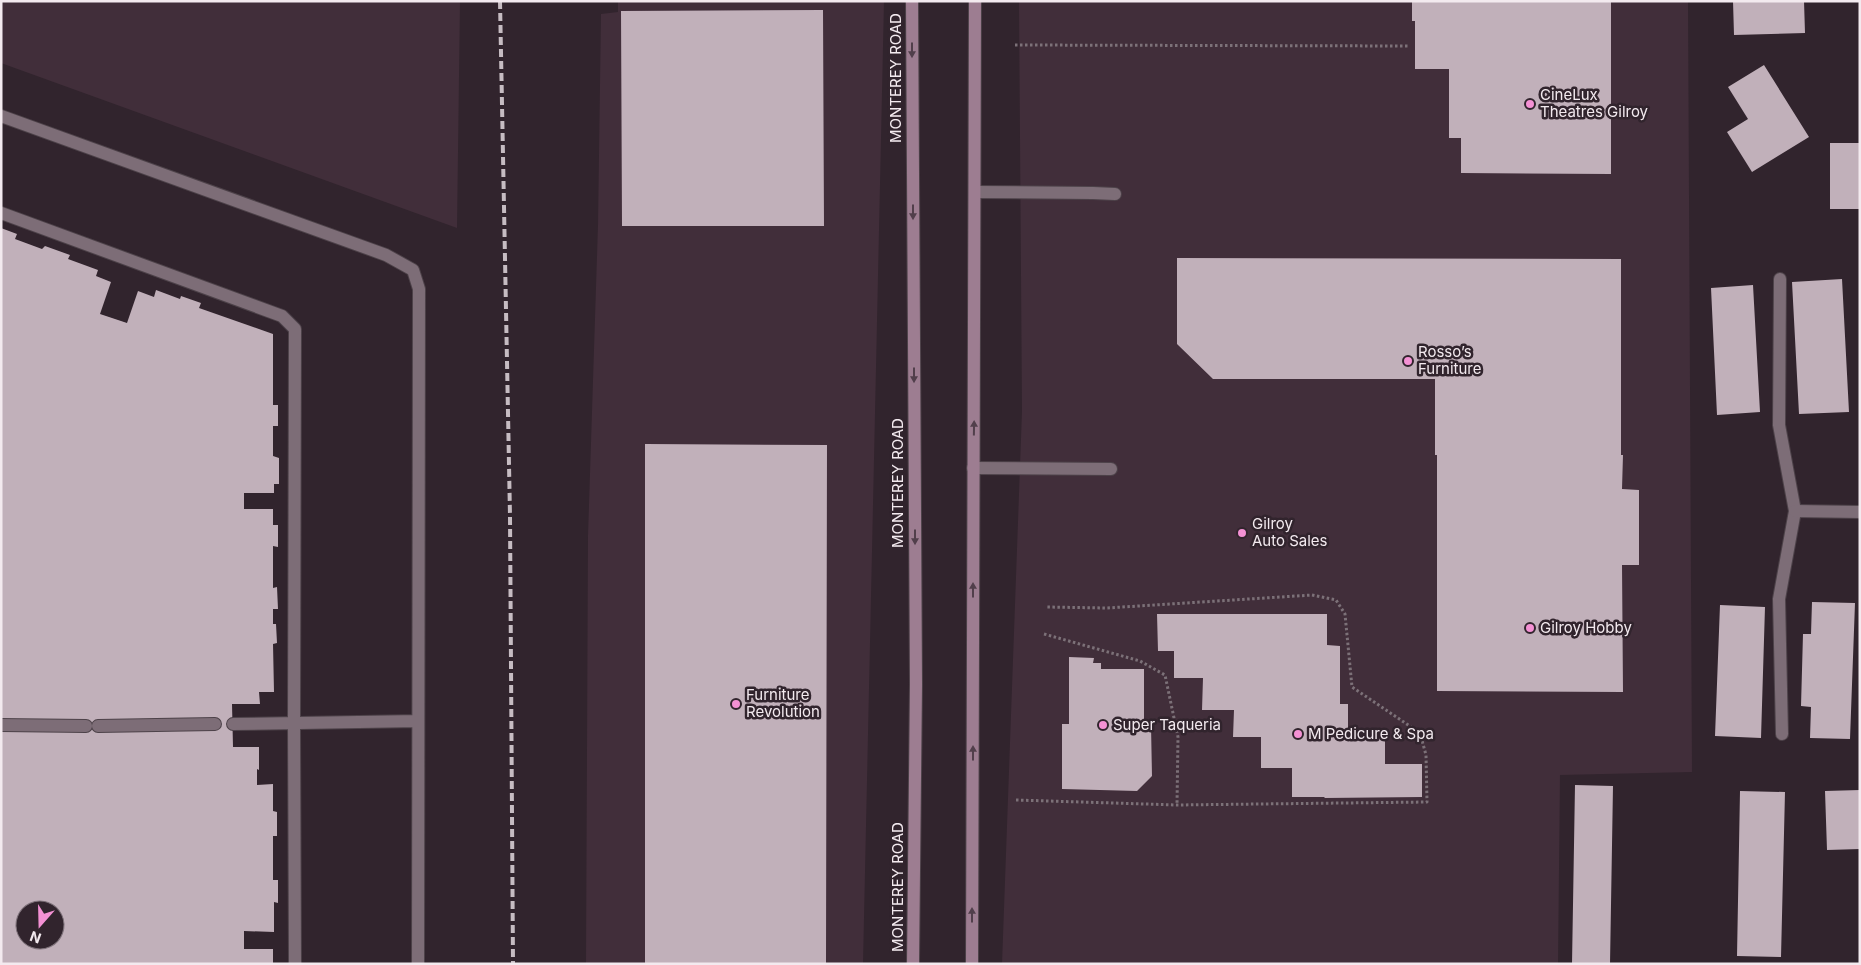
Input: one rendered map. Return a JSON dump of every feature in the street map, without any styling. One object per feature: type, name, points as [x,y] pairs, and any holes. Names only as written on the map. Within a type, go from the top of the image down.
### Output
[{"type":"main road","name":"MONTEREY ROAD","points":[[912,1],[916,674],[913,964]]},
{"type":"main road","points":[[972,964],[973,468],[976,192],[975,1]]},
{"type":"street","points":[[1,116],[386,255],[412,270],[419,289],[418,964]]},
{"type":"street","points":[[976,192],[1093,192],[1114,194]]},
{"type":"street","points":[[1,213],[282,316],[295,329],[295,964]]},
{"type":"street","points":[[1780,279],[1779,425],[1795,511],[1779,599],[1782,734]]},
{"type":"street","points":[[973,468],[1111,469]]},
{"type":"street","points":[[1795,511],[1860,512]]},
{"type":"street","points":[[233,724],[418,721]]},
{"type":"street","points":[[1,725],[215,724]]},
{"type":"path","points":[[1015,45],[1410,46]]},
{"type":"path","points":[[1016,800],[1176,805],[1427,802],[1426,755],[1420,733],[1352,687],[1345,614],[1336,600],[1312,596],[1107,608],[1045,607]]},
{"type":"path","points":[[1044,634],[1140,661],[1165,675],[1178,736],[1176,805]]},
{"type":"shaded area","points":[[1,1],[460,1],[457,228],[1,63]]},
{"type":"shaded area","points":[[618,1],[884,1],[863,964],[586,964],[588,536],[598,225],[601,14],[618,12]]},
{"type":"shaded area","points":[[1019,1],[1688,1],[1692,772],[1560,775],[1558,964],[1002,964],[1022,411]]},
{"type":"building","name":"CineLux Theatres Gilroy","points":[[1412,1],[1611,1],[1611,174],[1461,173],[1461,138],[1449,138],[1449,69],[1415,69],[1415,21],[1412,21]]},
{"type":"building","points":[[1733,1],[1804,1],[1805,33],[1734,35]]},
{"type":"building","points":[[823,10],[824,226],[622,226],[621,11]]},
{"type":"building","points":[[1764,65],[1809,137],[1752,172],[1727,132],[1748,119],[1728,87]]},
{"type":"building","points":[[1830,143],[1860,143],[1860,209],[1830,209]]},
{"type":"building","points":[[1,228],[17,234],[15,239],[42,249],[45,246],[70,255],[68,259],[98,270],[96,276],[111,282],[100,314],[127,323],[138,291],[154,297],[156,290],[180,299],[181,296],[201,303],[199,308],[273,334],[273,405],[278,405],[278,426],[273,426],[273,456],[279,458],[279,484],[274,484],[274,493],[244,493],[244,509],[273,509],[273,525],[278,525],[278,547],[273,546],[273,588],[277,587],[278,609],[273,609],[273,624],[276,624],[277,643],[273,644],[274,692],[259,692],[260,704],[232,704],[233,747],[259,747],[257,785],[273,784],[273,811],[277,812],[277,836],[273,836],[273,880],[278,880],[278,903],[274,902],[274,932],[244,931],[244,949],[273,949],[273,964],[1,964]]},
{"type":"building","points":[[1177,258],[1621,259],[1622,489],[1639,490],[1639,565],[1622,565],[1623,692],[1437,691],[1437,455],[1435,455],[1435,379],[1213,379],[1177,344]]},
{"type":"building","points":[[1842,279],[1849,412],[1799,414],[1792,282]]},
{"type":"building","points":[[1753,285],[1760,412],[1717,415],[1711,288]]},
{"type":"building","name":"Furniture Revolution","points":[[645,444],[827,445],[826,964],[645,964]]},
{"type":"building","points":[[1812,602],[1855,603],[1850,739],[1810,738],[1811,707],[1801,706],[1803,634],[1811,634]]},
{"type":"building","points":[[1720,605],[1765,607],[1761,738],[1715,736]]},
{"type":"building","points":[[1157,614],[1327,614],[1327,645],[1340,646],[1340,704],[1348,704],[1348,732],[1385,732],[1385,764],[1422,764],[1422,797],[1292,797],[1292,768],[1261,768],[1261,737],[1233,737],[1234,710],[1202,710],[1203,678],[1174,678],[1174,651],[1158,651]]},
{"type":"building","name":"Super Taqueria","points":[[1069,657],[1094,658],[1093,663],[1101,663],[1101,669],[1144,669],[1144,726],[1151,725],[1152,776],[1137,791],[1062,789],[1062,724],[1069,724]]},
{"type":"building","points":[[1575,785],[1613,786],[1610,964],[1572,964]]},
{"type":"building","points":[[1860,790],[1860,849],[1827,850],[1825,791]]},
{"type":"building","points":[[1740,791],[1785,792],[1781,957],[1737,956]]},
{"type":"railway","points":[[500,1],[510,516],[513,964]]},
{"type":"place","name":"CineLux Theatres Gilroy","points":[[1530,104]]},
{"type":"place","name":"Rosso’s Furniture","points":[[1408,361]]},
{"type":"place","name":"Gilroy Auto Sales","points":[[1242,533]]},
{"type":"place","name":"Gilroy Hobby","points":[[1530,628]]},
{"type":"place","name":"Furniture Revolution","points":[[736,704]]},
{"type":"place","name":"Super Taqueria","points":[[1103,725]]},
{"type":"place","name":"M Pedicure & Spa","points":[[1298,734]]}]
